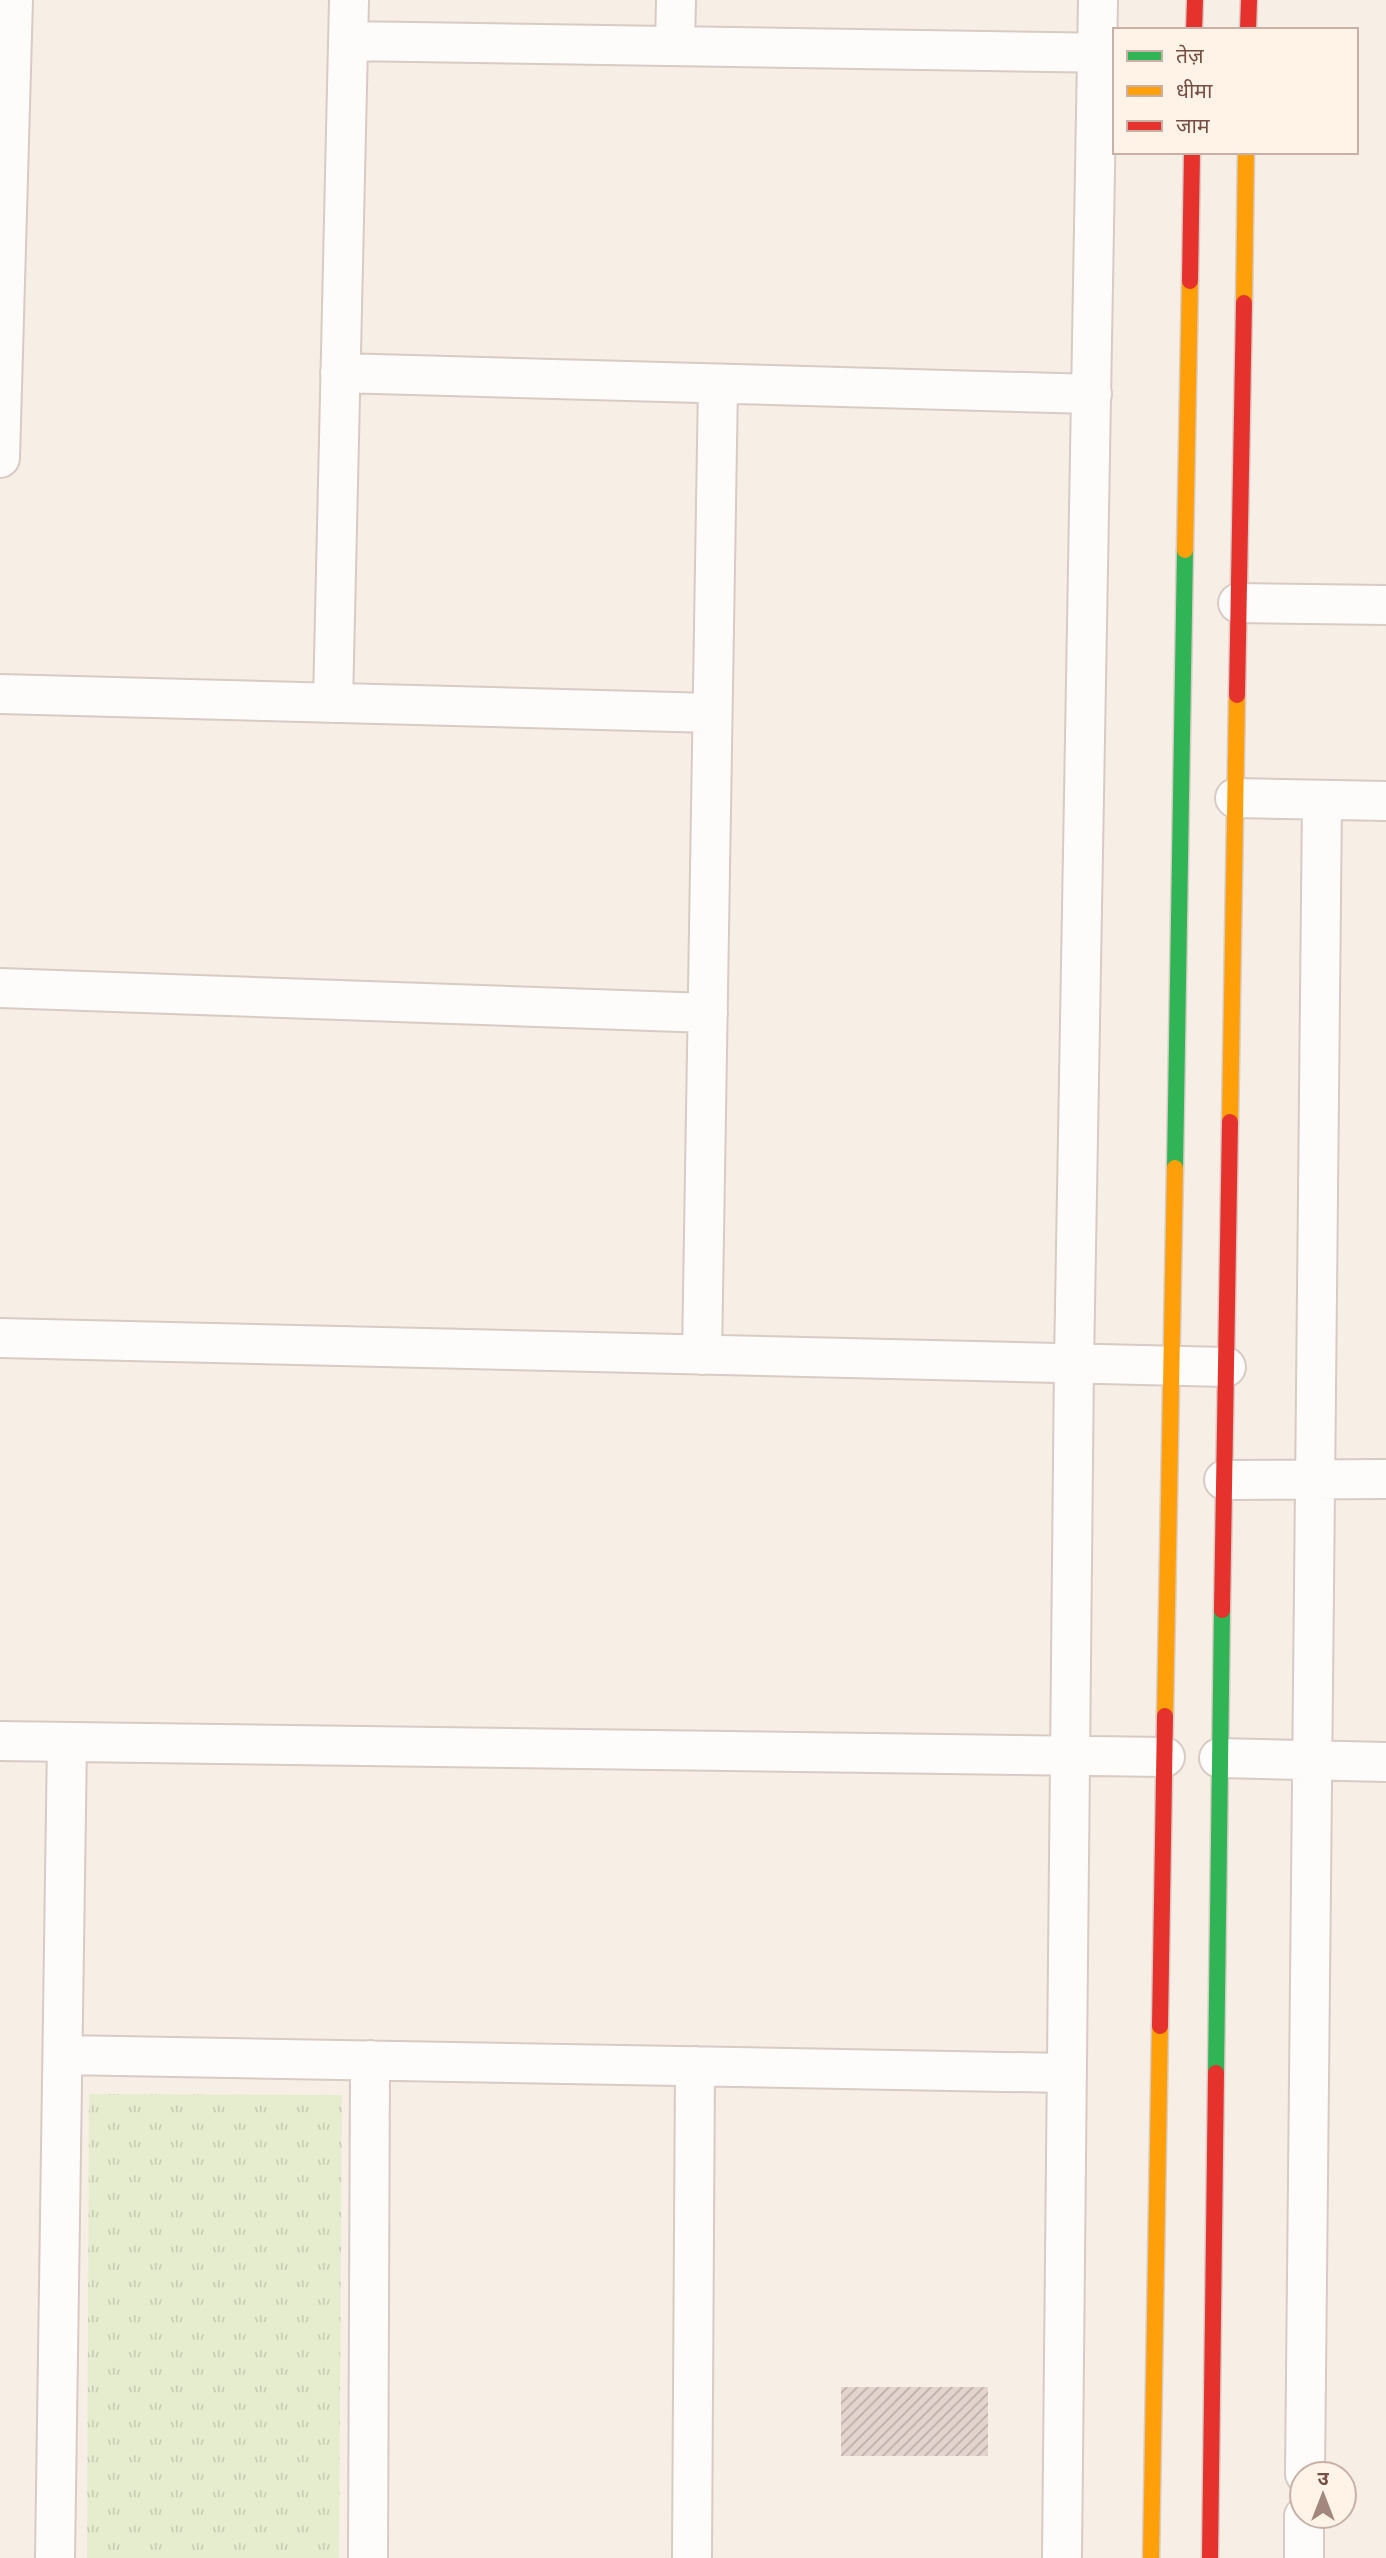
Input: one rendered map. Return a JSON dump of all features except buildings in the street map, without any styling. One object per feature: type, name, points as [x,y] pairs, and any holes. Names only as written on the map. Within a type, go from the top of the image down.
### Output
[{"type":"street","points":[[0,458],[4,145],[13,0]]},
{"type":"street","points":[[333,703],[349,0]]},
{"type":"street","points":[[675,46],[676,0]]},
{"type":"street","points":[[1062,2558],[1074,1363],[1092,394],[1107,53],[1098,0]]},
{"type":"street","points":[[1194,28],[1195,0]]},
{"type":"street","points":[[1248,28],[1249,0]]},
{"type":"street","points":[[348,41],[1107,53]]},
{"type":"street","points":[[1151,2558],[1192,154]]},
{"type":"street","points":[[1210,2558],[1219,1758],[1246,154]]},
{"type":"street","points":[[340,373],[1092,394]]},
{"type":"street","points":[[702,1354],[718,384]]},
{"type":"street","points":[[1238,603],[1386,606]]},
{"type":"street","points":[[0,694],[712,713]]},
{"type":"street","points":[[1235,797],[1386,801]]},
{"type":"street","points":[[1305,2460],[1322,800]]},
{"type":"street","points":[[0,988],[708,1013]]},
{"type":"street","points":[[0,1338],[1226,1367]]},
{"type":"street","points":[[1224,1480],[1386,1479]]},
{"type":"street","points":[[0,1741],[1165,1757]]},
{"type":"street","points":[[55,2558],[68,1742]]},
{"type":"street","points":[[1219,1758],[1386,1762]]},
{"type":"street","points":[[63,2055],[1066,2073]]},
{"type":"street","points":[[368,2558],[370,2060]]},
{"type":"street","points":[[692,2558],[695,2066]]},
{"type":"street","points":[[1304,2530],[1304,2558]]},
{"type":"green space","points":[[89,2094],[342,2095],[339,2558],[87,2558]]},
{"type":"traffic: fast","points":[[1175,1168],[1185,550]]},
{"type":"traffic: fast","points":[[1216,2073],[1222,1610]]},
{"type":"traffic: slow","points":[[1244,303],[1246,154]]},
{"type":"traffic: slow","points":[[1185,550],[1190,281]]},
{"type":"traffic: slow","points":[[1230,1122],[1237,695]]},
{"type":"traffic: slow","points":[[1165,1716],[1175,1168]]},
{"type":"traffic: slow","points":[[1151,2558],[1160,2026]]},
{"type":"traffic: jam","points":[[1194,28],[1195,0]]},
{"type":"traffic: jam","points":[[1248,28],[1249,0]]},
{"type":"traffic: jam","points":[[1190,281],[1192,154]]},
{"type":"traffic: jam","points":[[1237,695],[1244,303]]},
{"type":"traffic: jam","points":[[1222,1610],[1230,1122]]},
{"type":"traffic: jam","points":[[1160,2026],[1165,1716]]},
{"type":"traffic: jam","points":[[1210,2558],[1216,2073]]}]
